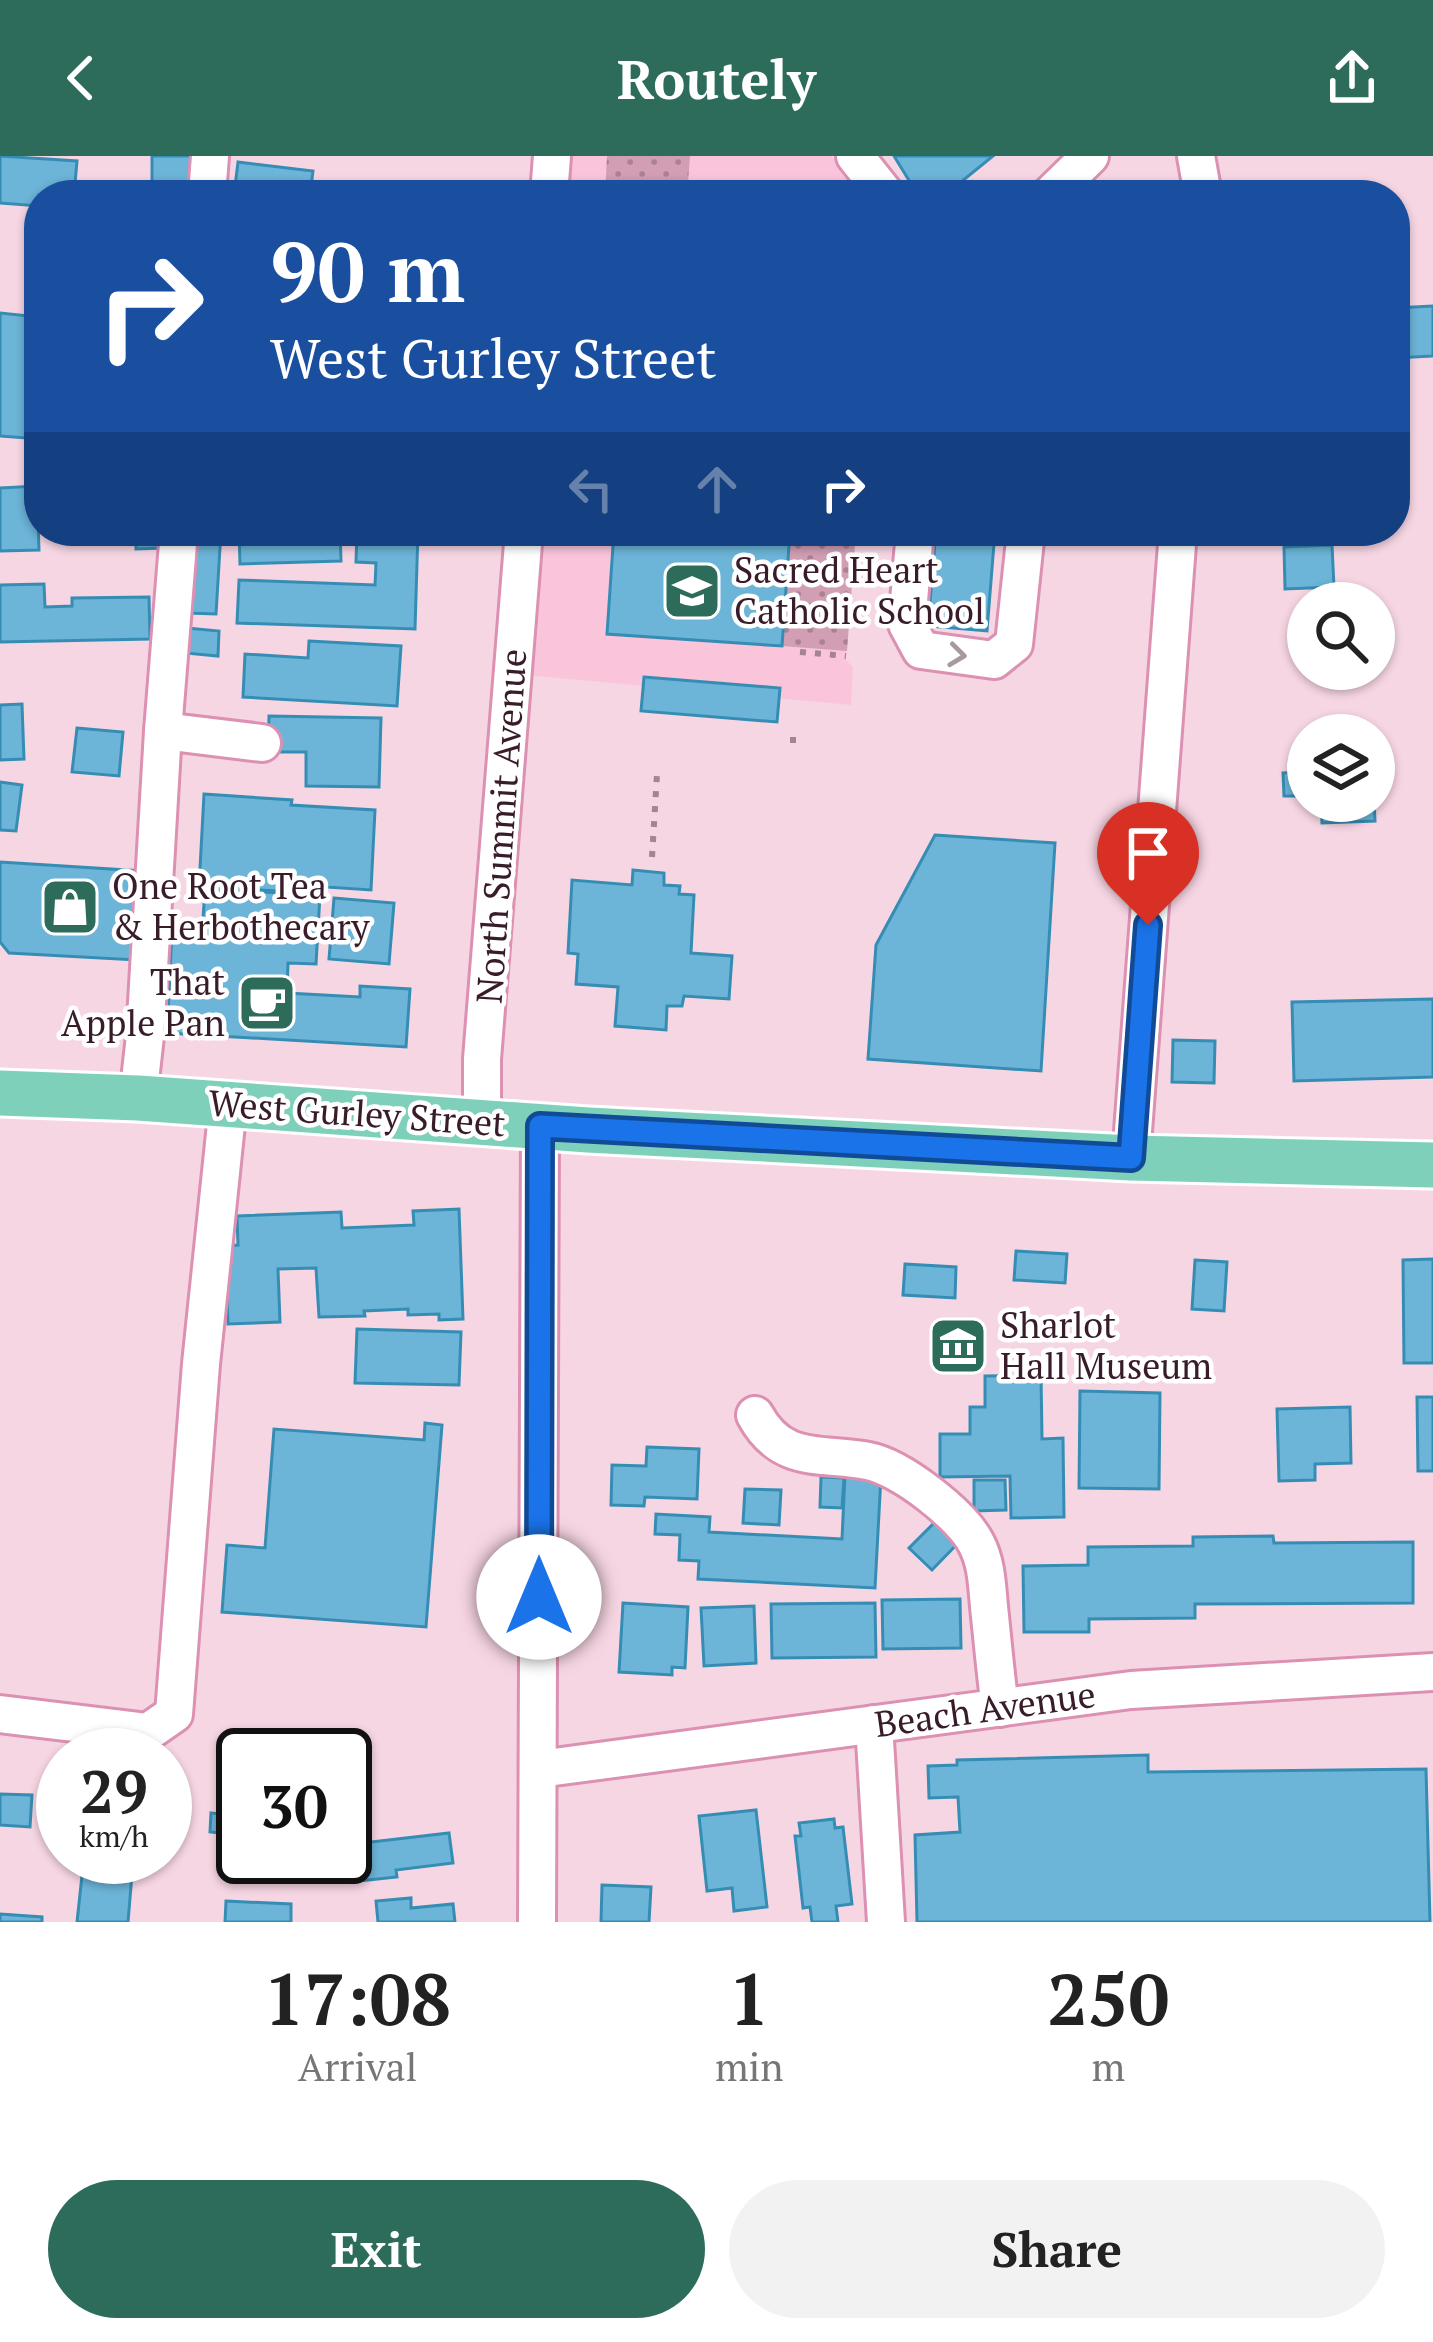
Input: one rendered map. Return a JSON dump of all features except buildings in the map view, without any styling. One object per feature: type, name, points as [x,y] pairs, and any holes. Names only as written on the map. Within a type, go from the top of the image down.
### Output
[{"type":"main road","name":"West Gurley Street","points":[[0,1093],[1131,1158],[1433,1165]]},
{"type":"street","points":[[855,156],[874,180]]},
{"type":"street","points":[[1065,180],[1090,156]]},
{"type":"street","points":[[138,1098],[178,546]]},
{"type":"street","name":"North Summit Avenue","points":[[482,1121],[482,1059],[523,546]]},
{"type":"street","points":[[914,546],[907,623],[921,650],[994,659],[1014,644],[1024,546]]},
{"type":"street","points":[[1131,1158],[1177,546]]},
{"type":"street","points":[[163,731],[262,742]]},
{"type":"street","points":[[0,1714],[148,1732],[174,1714],[201,1364],[228,1105]]},
{"type":"street","points":[[538,1922],[540,1126]]},
{"type":"street","points":[[755,1415],[765,1435],[803,1455],[871,1461],[905,1475],[975,1540],[984,1564],[1000,1708]]},
{"type":"street","name":"Beach Avenue","points":[[539,1769],[1131,1690],[1433,1672]]},
{"type":"street","points":[[874,1724],[886,1922]]},
{"type":"path","points":[[800,652],[846,656]]},
{"type":"path","points":[[793,743],[794,729]]},
{"type":"path","points":[[652,857],[657,774]]},
{"type":"shaded area","points":[[566,156],[831,156],[850,180],[564,180]]},
{"type":"shaded area","points":[[607,156],[690,156],[688,180],[606,180]]},
{"type":"shaded area","name":"Sacred Heart Catholic School","points":[[536,546],[855,546],[846,660],[853,667],[851,705],[526,675]]},
{"type":"shaded area","points":[[789,546],[855,546],[847,651],[782,646]]},
{"type":"place","name":"Sacred Heart Catholic School","points":[[692,591]]},
{"type":"place","name":"One Root Tea & Herbothecary","points":[[70,907]]},
{"type":"place","name":"That Apple Pan","points":[[267,1003]]},
{"type":"place","name":"Sharlot Hall Museum","points":[[958,1346]]},
{"type":"route","points":[[539,1597],[540,1126],[1131,1158],[1148,925]]}]
